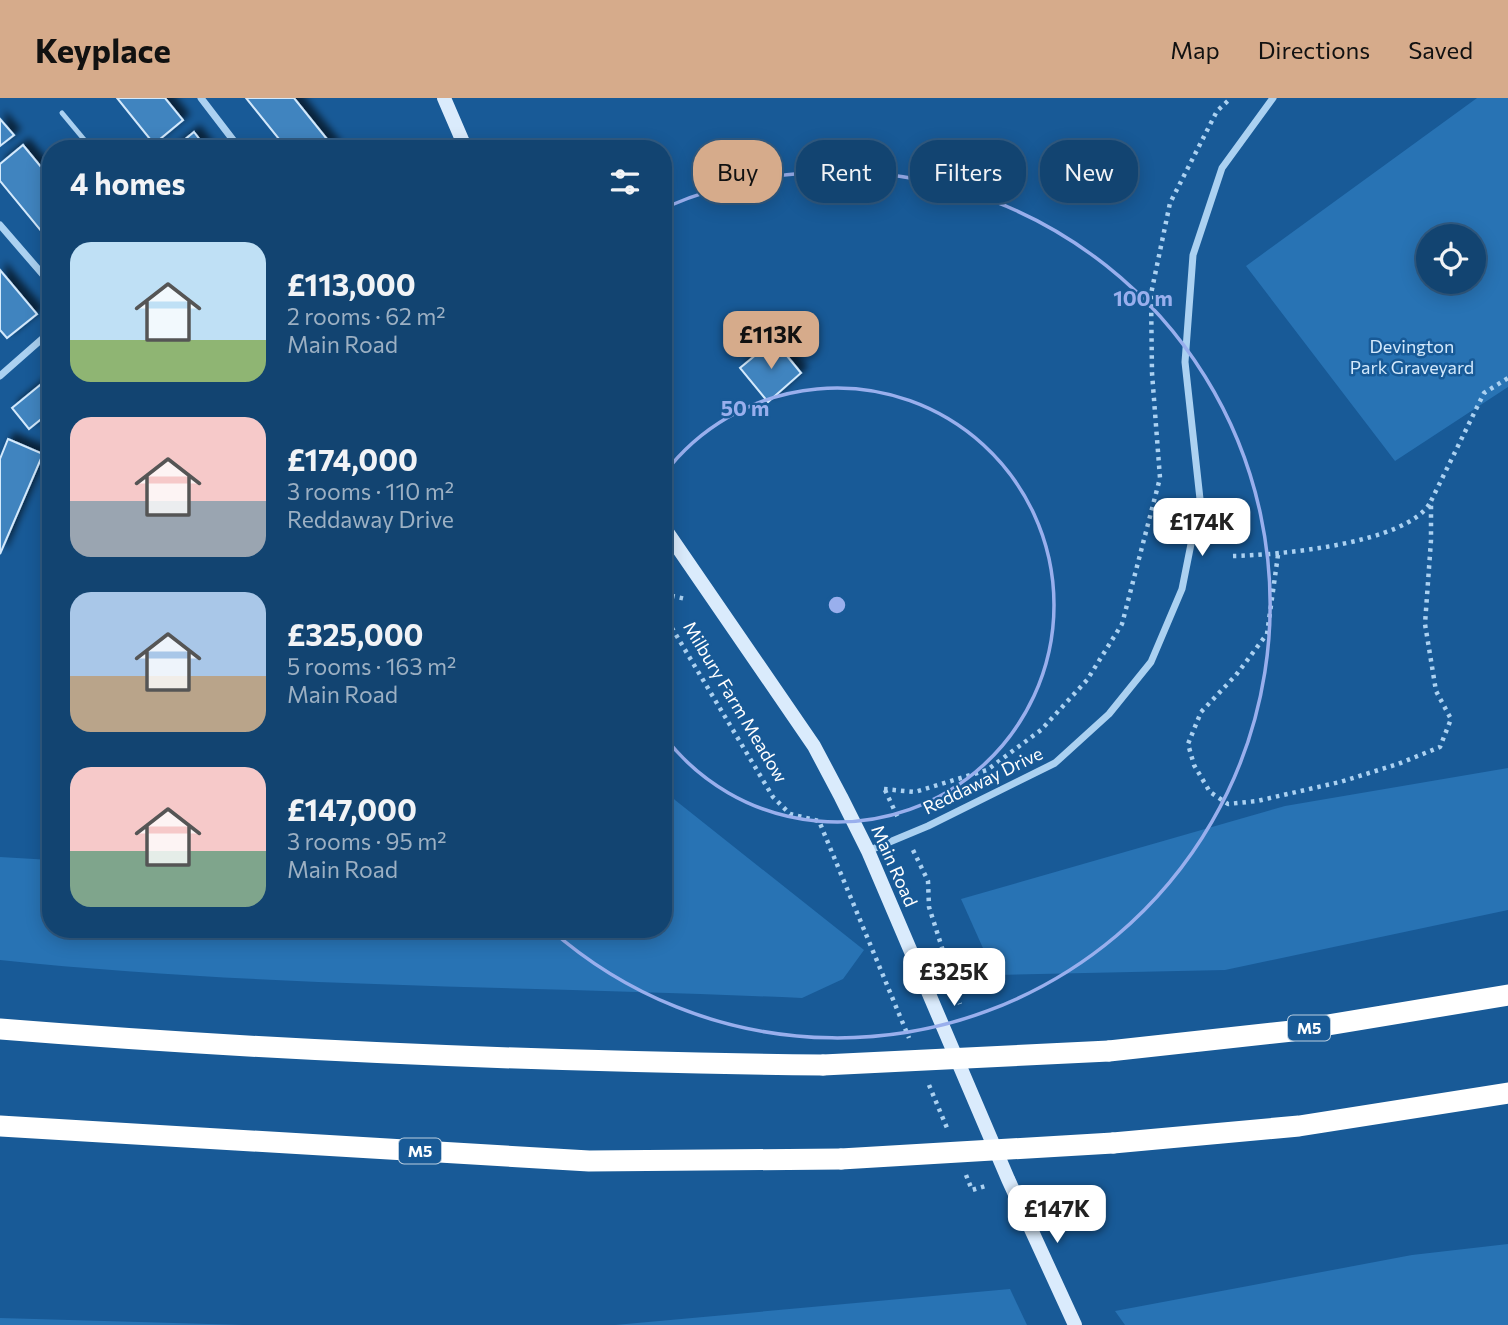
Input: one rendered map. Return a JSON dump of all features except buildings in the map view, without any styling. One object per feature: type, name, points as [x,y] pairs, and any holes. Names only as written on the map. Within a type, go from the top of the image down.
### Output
[{"type":"highway","name":"M5","points":[[0,1029],[477,1058],[823,1065],[1109,1051],[1292,1031],[1508,995]]},
{"type":"highway","name":"M5","points":[[0,1126],[589,1161],[841,1159],[1113,1143],[1298,1126],[1508,1093]]},
{"type":"street","points":[[201,98],[233,140]]},
{"type":"street","points":[[444,98],[459,140]]},
{"type":"street","name":"Reddaway Drive","points":[[868,851],[1055,763],[1109,714],[1151,662],[1182,589],[1200,499],[1185,362],[1194,255],[1222,168],[1273,98]]},
{"type":"street","points":[[0,225],[42,274]]},
{"type":"street","points":[[0,376],[42,339]]},
{"type":"street","name":"Main Road","points":[[672,539],[814,746],[868,851],[1008,1179],[1075,1325]]},
{"type":"lane","points":[[62,113],[84,140]]},
{"type":"path","points":[[961,1009],[929,907],[928,881],[884,789],[915,792],[987,770],[1041,730],[1087,680],[1122,624],[1160,478],[1152,373],[1151,294],[1167,216],[1170,203],[1217,111],[1231,98]]},
{"type":"path","points":[[1233,556],[1278,555],[1339,545],[1406,525],[1425,511],[1431,501],[1484,393],[1508,378]]},
{"type":"path","points":[[1278,555],[1267,634],[1236,675],[1201,712],[1188,744],[1194,765],[1210,792],[1228,804],[1340,782],[1398,764],[1440,747],[1451,719],[1436,691],[1425,625],[1432,540],[1431,501]]},
{"type":"path","name":"Milbury Farm Meadow","points":[[672,628],[773,797],[790,814],[819,821],[914,1050]]},
{"type":"path","points":[[925,1075],[951,1139]]},
{"type":"path","points":[[962,1164],[972,1190],[1008,1179]]},
{"type":"green space","name":"Devington Park Graveyard","points":[[1477,98],[1508,98],[1508,387],[1395,461],[1246,266]]},
{"type":"green space","points":[[1508,768],[1508,910],[1225,970],[995,975],[961,899],[1285,806]]},
{"type":"green space","points":[[672,797],[864,950],[843,979],[802,998],[300,981],[0,960],[0,857],[42,859],[42,938],[672,938]]},
{"type":"green space","points":[[1508,1244],[1508,1325],[1125,1325],[1115,1311],[1412,1255]]},
{"type":"green space","points":[[1010,1289],[1027,1325],[615,1325]]},
{"type":"green space","points":[[0,1318],[244,1325],[0,1325]]}]
